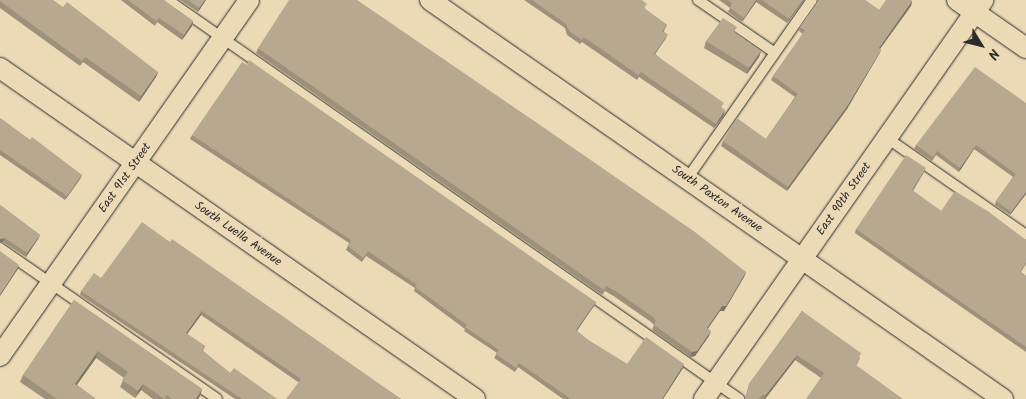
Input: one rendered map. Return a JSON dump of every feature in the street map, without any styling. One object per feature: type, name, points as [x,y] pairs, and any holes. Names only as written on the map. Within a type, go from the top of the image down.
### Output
[{"type":"street","name":"East 91st Street","points":[[0,356],[249,0]]},
{"type":"street","name":"South Paxton Avenue","points":[[430,0],[1003,399]]},
{"type":"street","points":[[957,0],[979,6],[1026,48]]},
{"type":"street","name":"East 90th Street","points":[[710,391],[979,6]]},
{"type":"street","name":"South Luella Avenue","points":[[0,68],[475,399]]},
{"type":"lane","points":[[168,0],[710,391],[739,399]]},
{"type":"lane","points":[[698,0],[775,53]]},
{"type":"lane","points":[[687,179],[812,0]]},
{"type":"lane","points":[[887,138],[1026,235]]},
{"type":"lane","points":[[0,248],[217,399]]},
{"type":"building","points":[[0,0],[53,0],[63,7],[67,2],[158,72],[141,96],[85,57],[82,61]]},
{"type":"building","points":[[128,0],[165,0],[193,21],[184,35],[159,18],[156,21]]},
{"type":"building","points":[[188,0],[205,0],[199,8]]},
{"type":"building","points":[[289,0],[357,0],[695,232],[746,272],[726,306],[722,306],[707,328],[711,331],[697,351],[692,352],[654,325],[656,321],[653,317],[617,292],[606,286],[604,290],[258,48]]},
{"type":"building","points":[[532,0],[642,0],[647,4],[644,8],[667,25],[662,31],[668,34],[654,54],[724,103],[721,107],[725,110],[716,124],[641,72],[638,75],[584,37],[582,40],[569,31],[566,24]]},
{"type":"building","points":[[727,0],[756,0],[744,18],[730,8],[732,3]]},
{"type":"building","points":[[762,0],[803,0],[789,19]]},
{"type":"building","points":[[819,0],[865,0],[879,10],[886,0],[912,1],[879,48],[881,50],[848,105],[788,187],[723,141],[737,118],[766,139],[798,94],[773,76],[805,30],[800,27]]},
{"type":"building","points":[[723,18],[737,27],[734,32],[761,51],[749,68],[706,41]]},
{"type":"building","points":[[249,60],[596,302],[576,330],[588,340],[627,364],[646,337],[684,364],[662,399],[571,399],[519,363],[516,368],[496,354],[499,350],[465,327],[467,325],[415,287],[417,285],[368,251],[363,258],[348,246],[351,240],[192,135],[242,62],[247,65]]},
{"type":"building","points":[[975,67],[1026,103],[1026,192],[1011,212],[996,201],[1016,174],[976,145],[960,168],[937,151],[933,157],[916,145]]},
{"type":"building","points":[[0,118],[30,140],[32,137],[82,175],[67,196],[0,150]]},
{"type":"building","points":[[906,155],[926,168],[912,190],[941,211],[955,191],[989,212],[1026,240],[1026,262],[1020,272],[1026,276],[1026,347],[856,229]]},
{"type":"building","points":[[0,205],[40,235],[27,253],[5,238],[0,239]]},
{"type":"building","points":[[142,222],[170,242],[172,239],[401,399],[286,399],[301,379],[202,311],[186,333],[205,346],[202,351],[230,373],[234,368],[277,399],[242,399],[81,291],[94,273],[101,278]]},
{"type":"building","points":[[0,251],[19,265],[0,294]]},
{"type":"building","points":[[74,300],[202,389],[196,399],[172,399],[167,395],[164,399],[143,384],[138,391],[122,380],[128,372],[98,351],[75,384],[96,399],[57,399],[23,375]]},
{"type":"building","points":[[802,311],[861,353],[856,365],[903,399],[806,399],[824,373],[797,355],[765,396],[763,394],[759,399],[744,399],[746,398],[749,384]]}]
